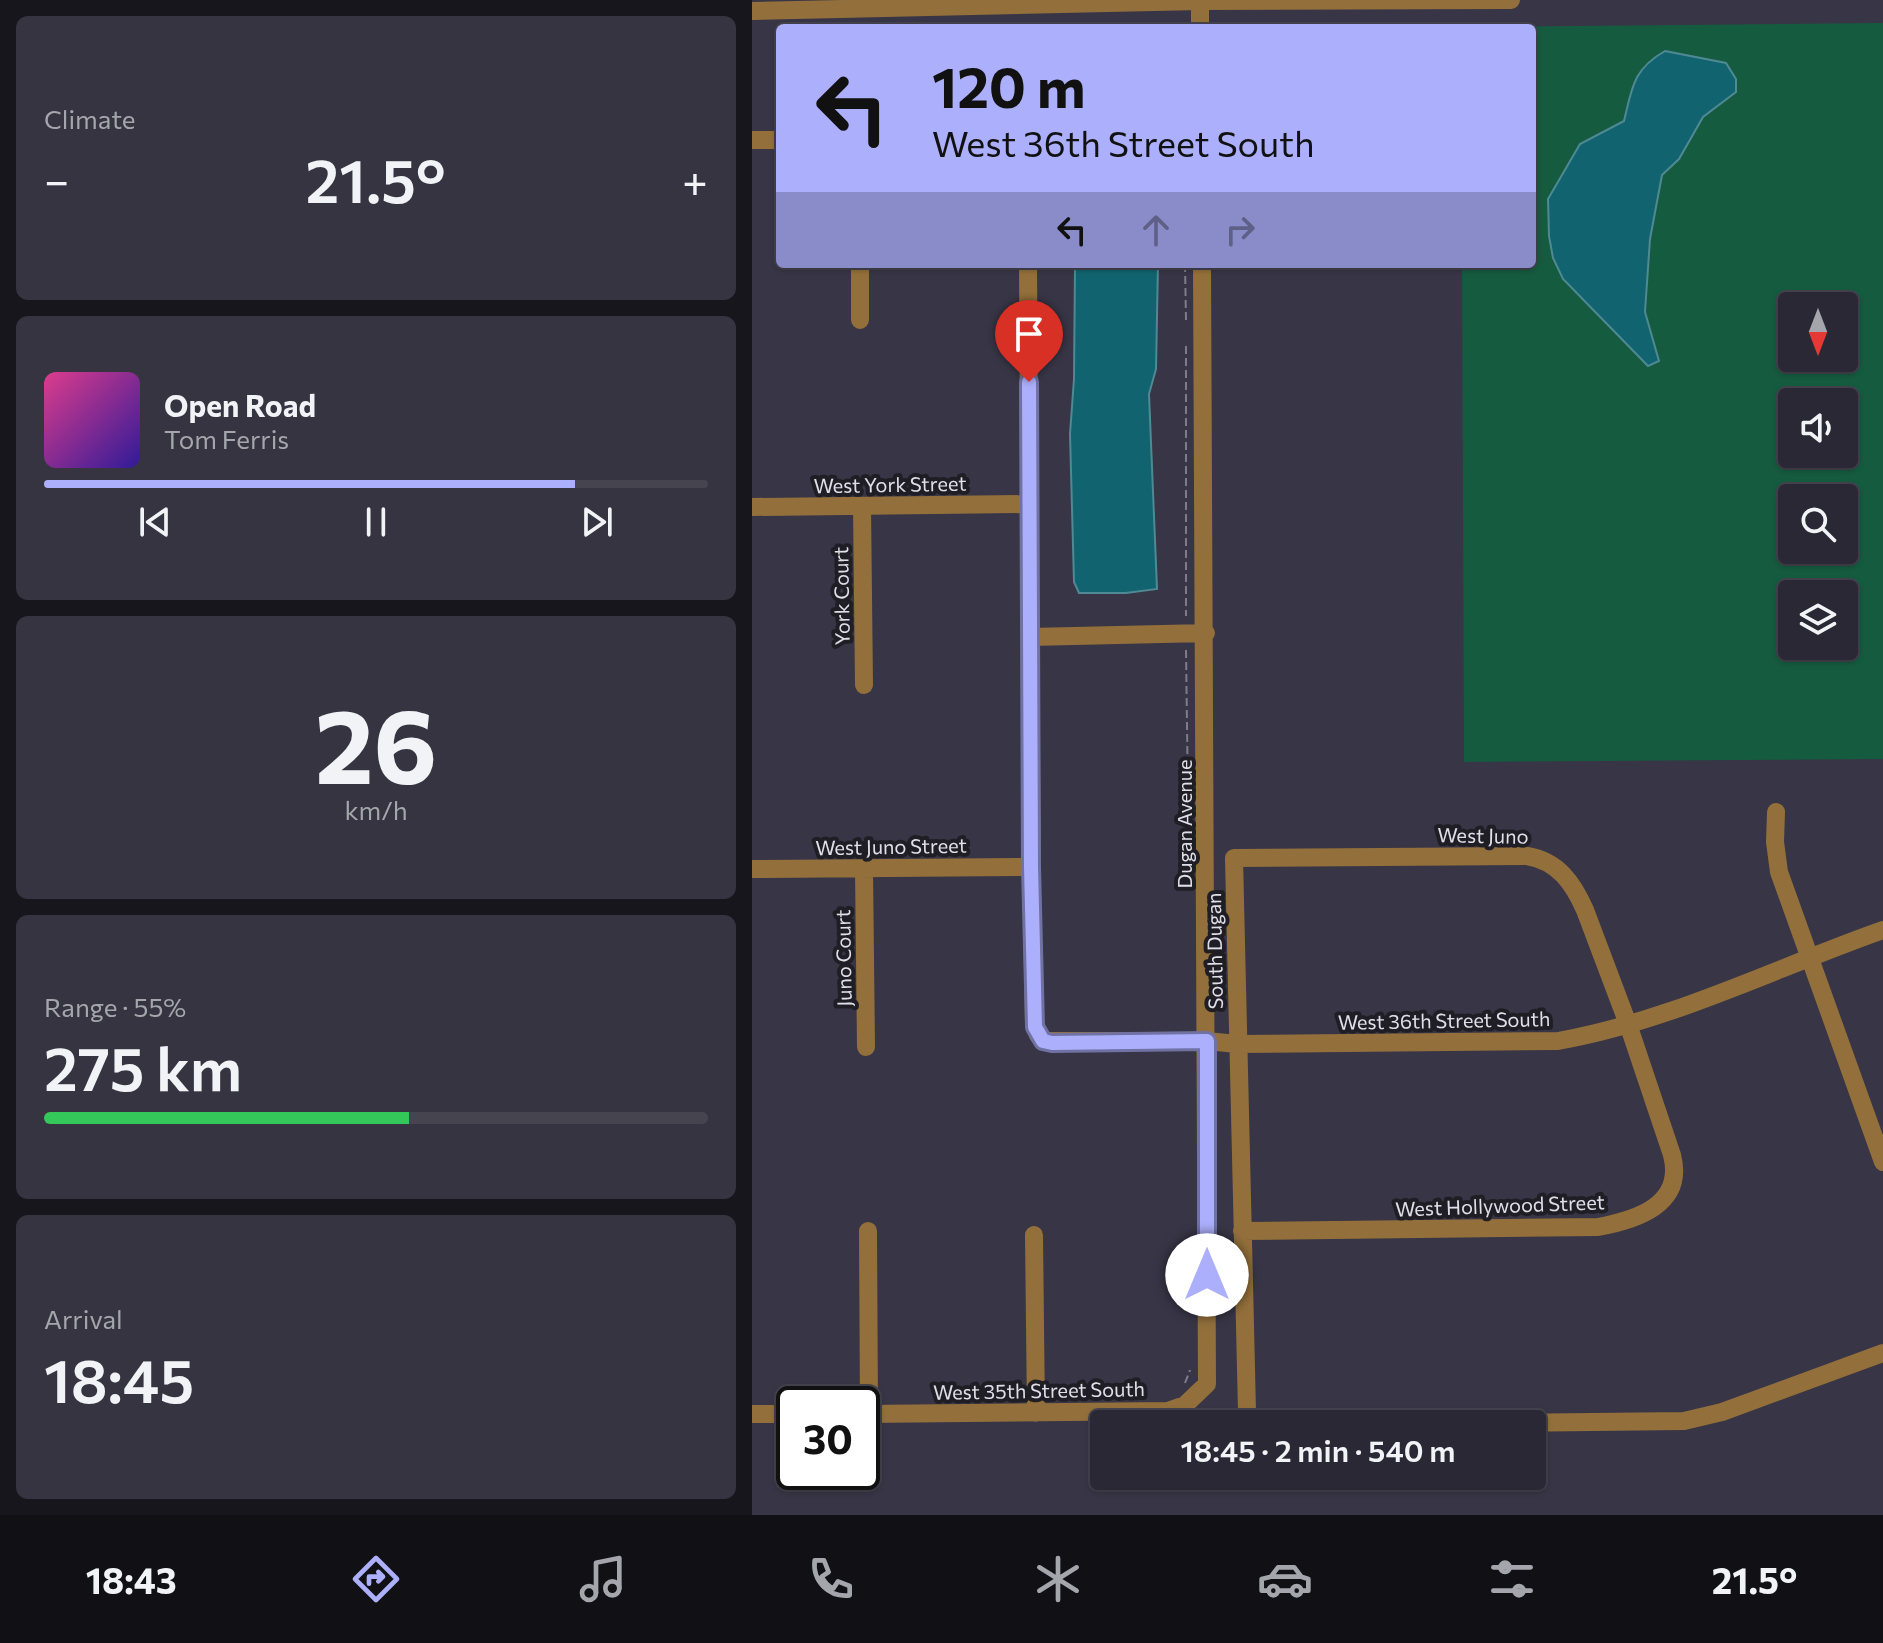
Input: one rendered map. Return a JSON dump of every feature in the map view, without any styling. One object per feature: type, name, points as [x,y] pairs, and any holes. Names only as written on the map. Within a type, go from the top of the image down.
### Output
[{"type":"street","points":[[752,11],[964,3],[1511,0]]},
{"type":"street","points":[[1200,1],[1200,24]]},
{"type":"street","points":[[752,140],[776,140]]},
{"type":"street","points":[[860,268],[860,320]]},
{"type":"street","points":[[1028,268],[1031,867]]},
{"type":"street","name":"Dugan Avenue","points":[[1202,268],[1207,1384]]},
{"type":"street","name":"West York Street","points":[[752,507],[1029,504]]},
{"type":"street","name":"York Court","points":[[862,507],[864,685]]},
{"type":"street","points":[[1030,637],[1206,633]]},
{"type":"street","points":[[1776,812],[1775,842],[1779,872],[1883,1162]]},
{"type":"street","name":"West Juno","points":[[1234,858],[1527,856],[1544,860],[1564,875],[1579,897],[1628,1024]]},
{"type":"street","name":"South Dugan","points":[[1234,858],[1247,1410]]},
{"type":"street","name":"West 36th Street South","points":[[1031,867],[1034,1022],[1043,1041],[1052,1043],[1535,1043],[1592,1035],[1628,1024],[1711,997],[1883,930]]},
{"type":"street","name":"West Juno Street","points":[[752,869],[1031,867]]},
{"type":"street","name":"Juno Court","points":[[864,869],[866,1047]]},
{"type":"street","name":"West Hollywood Street","points":[[1242,1231],[1583,1228],[1621,1223],[1647,1212],[1666,1195],[1673,1181],[1674,1164],[1628,1024]]},
{"type":"street","points":[[867,1386],[868,1231]]},
{"type":"street","points":[[1034,1235],[1036,1413]]},
{"type":"street","points":[[1546,1423],[1684,1421],[1722,1412],[1883,1353]]},
{"type":"street","name":"West 35th Street South","points":[[880,1408],[1036,1413],[1168,1411],[1185,1405],[1207,1384]]},
{"type":"street","points":[[752,1414],[776,1409]]},
{"type":"path","points":[[1185,268],[1186,330]]},
{"type":"path","points":[[1186,345],[1188,808]]},
{"type":"path","points":[[1184,1384],[1190,1373],[1191,1360]]},
{"type":"green space","points":[[1883,23],[1883,759],[1464,762],[1462,268],[1536,268],[1536,26]]},
{"type":"water","points":[[1665,51],[1726,63],[1736,79],[1736,92],[1703,117],[1679,159],[1662,175],[1650,239],[1645,312],[1659,361],[1648,366],[1563,279],[1553,258],[1548,199],[1580,144],[1624,121],[1640,72]]},
{"type":"water","points":[[1075,268],[1158,268],[1156,369],[1149,394],[1157,589],[1126,593],[1079,593],[1074,582],[1070,434]]},
{"type":"route","points":[[1029,382],[1034,1022],[1043,1041],[1052,1043],[1207,1041],[1207,1275]]}]
